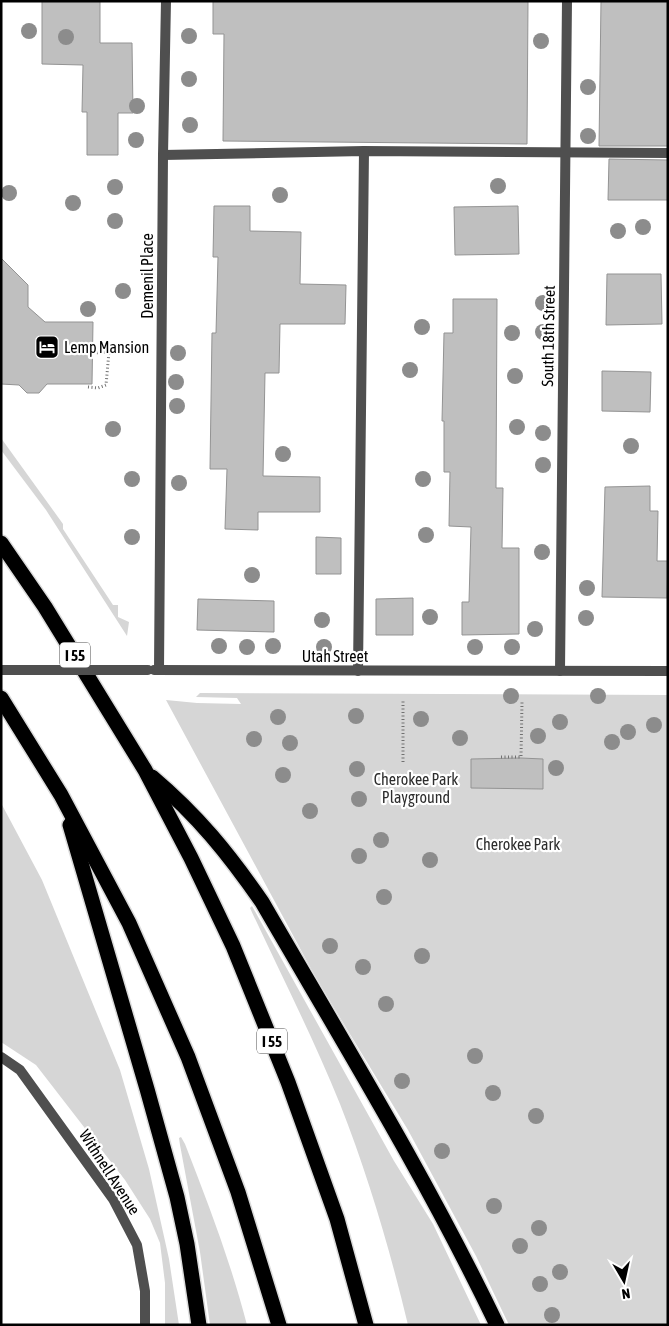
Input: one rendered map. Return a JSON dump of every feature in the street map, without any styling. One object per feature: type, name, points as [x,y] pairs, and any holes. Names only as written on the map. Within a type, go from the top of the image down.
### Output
[{"type":"highway","name":"I 55","points":[[1,543],[45,607],[145,770],[191,858],[233,946],[288,1082],[337,1219],[366,1325]]},
{"type":"highway","points":[[1,698],[61,794],[129,923],[188,1056],[238,1192],[279,1325]]},
{"type":"highway","points":[[145,770],[204,825],[235,863],[262,902],[406,1150],[465,1259],[497,1325]]},
{"type":"highway","points":[[61,794],[148,1089],[177,1198],[187,1244],[199,1325]]},
{"type":"street","name":"Demenil Place","points":[[159,670],[166,1]]},
{"type":"street","name":"South 18th Street","points":[[560,671],[567,1]]},
{"type":"street","points":[[163,155],[364,151],[668,153]]},
{"type":"street","points":[[358,671],[364,151]]},
{"type":"street","name":"Utah Street","points":[[1,670],[668,671]]},
{"type":"street","name":"Withnell Avenue","points":[[1,1057],[20,1070],[113,1199],[137,1245],[145,1291],[145,1325]]},
{"type":"path","points":[[88,387],[98,388],[106,385],[109,352]]},
{"type":"path","points":[[92,353],[134,353]]},
{"type":"path","points":[[403,701],[403,762]]},
{"type":"path","points":[[501,757],[521,758],[522,702]]},
{"type":"green space","points":[[1,438],[63,524],[63,529],[113,605],[118,605],[118,617],[129,622],[127,636],[46,510],[1,450]]},
{"type":"green space","name":"Cherokee Park","points":[[200,693],[668,695],[668,1325],[509,1325],[476,1256],[408,1130],[316,978],[166,700],[241,704],[237,698],[196,697]]},
{"type":"green space","points":[[1,803],[42,880],[120,1070],[149,1169],[169,1259],[179,1325],[165,1325],[165,1283],[160,1243],[150,1219],[125,1180],[36,1065],[1,1042]]},
{"type":"green space","points":[[252,906],[394,1161],[433,1224],[481,1325],[408,1325],[378,1213],[340,1104],[319,1054],[250,908]]},
{"type":"green space","points":[[181,1137],[219,1233],[247,1325],[210,1325],[200,1252],[180,1145],[179,1138]]},
{"type":"building","points":[[42,1],[100,1],[100,43],[132,43],[133,113],[118,113],[118,155],[87,155],[87,112],[82,112],[83,65],[42,64]]},
{"type":"building","points":[[213,1],[528,1],[527,144],[223,141],[224,34],[213,34]]},
{"type":"building","points":[[601,1],[668,1],[668,146],[599,146]]},
{"type":"building","points":[[609,159],[668,160],[668,200],[608,200]]},
{"type":"building","points":[[214,206],[250,206],[250,231],[301,232],[300,284],[346,285],[345,324],[280,324],[279,373],[265,373],[263,476],[320,477],[320,512],[258,512],[258,530],[225,529],[227,469],[210,469],[212,333],[216,333],[218,257],[213,257]]},
{"type":"building","points":[[518,206],[519,254],[455,255],[454,207]]},
{"type":"building","name":"Lemp Mansion","points":[[1,258],[28,285],[28,307],[45,322],[93,322],[92,384],[47,384],[39,393],[27,393],[19,385],[1,384]]},
{"type":"building","points":[[607,274],[661,274],[662,324],[606,325]]},
{"type":"building","points":[[453,299],[497,299],[496,488],[503,488],[502,548],[519,548],[519,634],[462,635],[462,602],[469,602],[471,527],[449,526],[450,472],[444,472],[444,421],[442,421],[444,333],[453,333]]},
{"type":"building","points":[[602,371],[651,372],[650,412],[602,411]]},
{"type":"building","points":[[650,486],[650,511],[658,511],[657,561],[668,561],[667,598],[602,597],[605,487]]},
{"type":"building","points":[[316,537],[341,538],[341,574],[316,574]]},
{"type":"building","points":[[413,598],[413,635],[376,635],[376,599]]},
{"type":"building","points":[[198,599],[274,601],[274,632],[197,630]]},
{"type":"building","points":[[471,759],[543,759],[543,789],[471,788]]},
{"type":"place","name":"Lemp Mansion","points":[[47,347]]},
{"type":"park label","name":"Cherokee Park Playground","points":[[416,788]]}]
